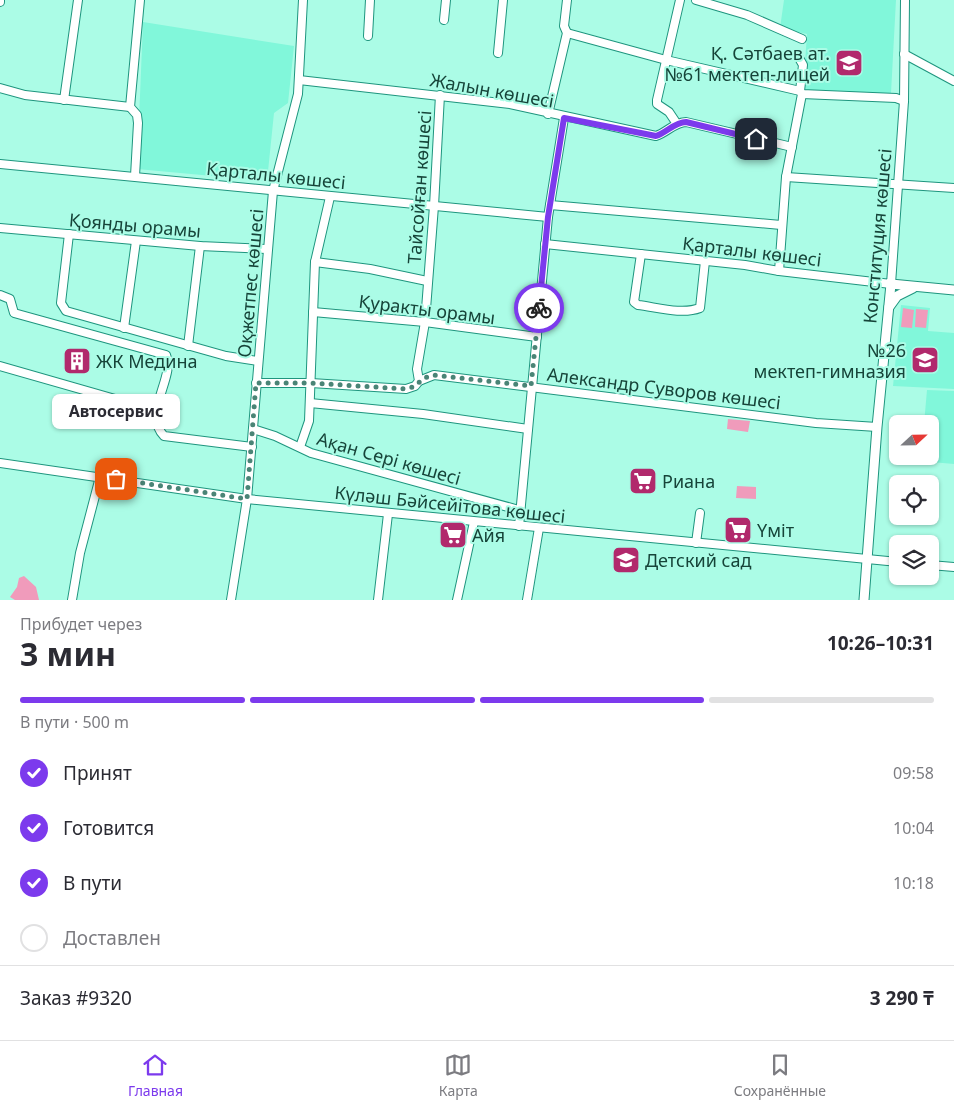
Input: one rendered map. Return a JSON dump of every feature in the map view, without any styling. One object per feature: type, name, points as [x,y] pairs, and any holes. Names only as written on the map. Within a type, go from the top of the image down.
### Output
[{"type":"main road","name":"Қарталы көшесі","points":[[891,284],[954,290]]},
{"type":"main road","name":"Конституция көшесі","points":[[864,600],[887,309],[891,284]]},
{"type":"main road","points":[[887,309],[897,296],[917,286]]},
{"type":"street","points":[[64,100],[78,0]]},
{"type":"street","points":[[130,107],[140,0]]},
{"type":"street","name":"Оқжетпес көшесі","points":[[231,600],[247,499],[273,191],[296,106],[303,0]]},
{"type":"street","points":[[368,36],[370,0]]},
{"type":"street","points":[[444,20],[446,0]]},
{"type":"street","points":[[498,53],[503,0]]},
{"type":"street","points":[[548,114],[566,33],[564,26],[567,0]]},
{"type":"street","points":[[680,0],[657,104],[669,112],[677,124],[686,122],[792,147]]},
{"type":"street","points":[[696,0],[746,15],[802,39]]},
{"type":"street","name":"Конституция көшесі","points":[[891,284],[904,101],[905,0]]},
{"type":"street","points":[[566,33],[666,60],[801,92],[896,98],[904,101]]},
{"type":"street","points":[[904,54],[954,81]]},
{"type":"street","points":[[779,271],[786,177],[801,92],[803,65],[799,58]]},
{"type":"street","name":"Жалын көшесі","points":[[299,80],[510,104],[564,118],[656,136],[677,124]]},
{"type":"street","points":[[0,88],[25,95],[130,107],[137,114],[138,123],[135,176]]},
{"type":"street","name":"Тайсойған көшесі","points":[[417,383],[417,369],[425,322],[440,95]]},
{"type":"street","points":[[519,526],[545,244],[564,118]]},
{"type":"street","name":"Қарталы көшесі","points":[[0,164],[548,217]]},
{"type":"street","points":[[786,177],[954,188]]},
{"type":"street","points":[[300,447],[309,421],[315,262],[330,197]]},
{"type":"street","points":[[550,205],[781,225]]},
{"type":"street","name":"Қоянды орамы","points":[[0,228],[136,241],[267,249]]},
{"type":"street","points":[[70,234],[62,303],[68,312],[226,356],[258,361]]},
{"type":"street","points":[[124,328],[136,241]]},
{"type":"street","name":"Қарталы көшесі","points":[[545,244],[745,265],[779,271],[891,284]]},
{"type":"street","points":[[188,346],[200,246]]},
{"type":"street","points":[[641,254],[634,302],[638,305],[671,309],[691,310],[700,308],[705,261]]},
{"type":"street","name":"Тайсойған көшесі","points":[[315,262],[370,269],[427,281]]},
{"type":"street","points":[[0,295],[10,299],[14,313],[166,355],[166,368],[157,411],[157,424],[161,433],[168,438],[252,447]]},
{"type":"street","name":"Қуракты орамы","points":[[313,312],[425,322],[537,338]]},
{"type":"street","points":[[0,366],[157,411]]},
{"type":"street","name":"Александр Суворов көшесі","points":[[256,383],[311,383],[406,389],[434,375],[816,423],[877,427]]},
{"type":"street","points":[[310,403],[423,414],[528,429]]},
{"type":"street","name":"Ақан Сері көшесі","points":[[253,429],[275,436],[311,453],[519,510]]},
{"type":"street","name":"Күләш Бәйсейітова көшесі","points":[[0,463],[247,499],[889,562]]},
{"type":"street","points":[[72,600],[80,553],[100,477]]},
{"type":"street","points":[[696,543],[700,513]]},
{"type":"street","points":[[378,600],[388,514]]},
{"type":"street","points":[[457,600],[474,522]]},
{"type":"street","points":[[527,600],[539,528]]},
{"type":"street","points":[[939,565],[954,566]]},
{"type":"shaded area","name":"Қ. Сәтбаев ат. №61 мектеп-лицей","points":[[784,0],[896,0],[891,93],[803,93],[807,34],[780,28]]},
{"type":"shaded area","points":[[143,22],[294,46],[288,103],[274,113],[267,181],[137,169]]},
{"type":"shaded area","name":"№26 мектеп-гимназия","points":[[901,305],[930,308],[928,331],[954,333],[954,389],[893,386]]},
{"type":"shaded area","points":[[903,308],[914,310],[912,328],[901,327]]},
{"type":"shaded area","points":[[916,309],[928,310],[926,328],[915,327]]},
{"type":"shaded area","points":[[927,390],[954,391],[954,464],[939,463],[939,415],[925,415]]},
{"type":"shaded area","points":[[728,419],[750,421],[748,432],[727,429]]},
{"type":"shaded area","points":[[737,486],[756,487],[756,499],[736,498]]},
{"type":"shaded area","points":[[24,576],[36,587],[39,600],[15,600],[10,597],[17,587],[19,578]]},
{"type":"way so far","points":[[116,479],[247,499],[256,383],[311,383],[406,389],[415,386],[419,380],[434,375],[531,386],[539,308]]},
{"type":"place","name":"Қ. Сәтбаев ат. №61 мектеп-лицей","points":[[849,63]]},
{"type":"place","name":"№26 мектеп-гимназия","points":[[925,360]]},
{"type":"place","name":"ЖК Медина","points":[[77,361]]},
{"type":"place","name":"Автосервис","points":[[116,479]]},
{"type":"place","name":"Риана","points":[[643,481]]},
{"type":"place","name":"Үміт","points":[[738,530]]},
{"type":"place","name":"Айя","points":[[453,535]]},
{"type":"place","name":"Детский сад","points":[[626,560]]},
{"type":"route","points":[[539,308],[548,217],[564,118],[656,136],[680,122],[686,122],[756,139]]}]
